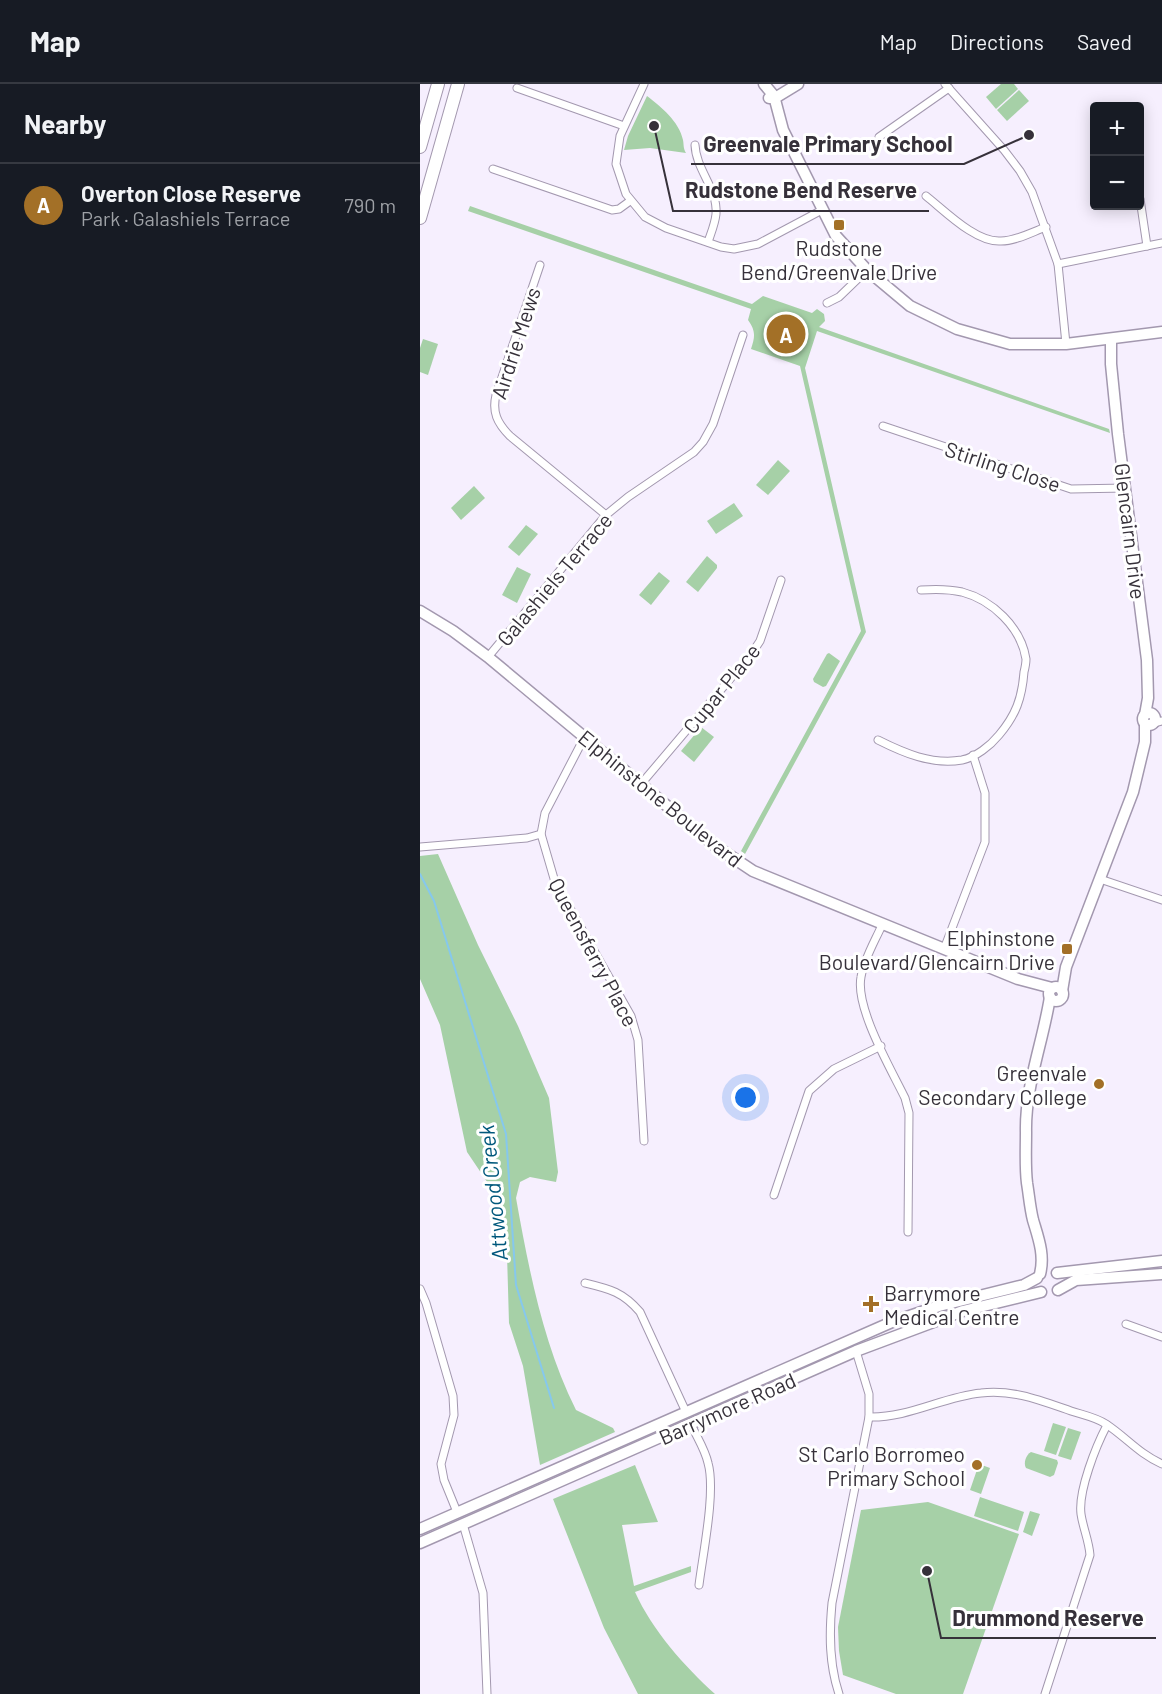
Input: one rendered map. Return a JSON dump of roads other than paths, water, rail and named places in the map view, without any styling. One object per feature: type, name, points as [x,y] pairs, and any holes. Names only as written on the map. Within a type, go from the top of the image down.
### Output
[{"type":"main road","points":[[420,147],[438,84]]},
{"type":"main road","points":[[420,218],[458,84]]},
{"type":"street","points":[[644,84],[618,143],[616,164],[622,187],[630,201],[651,221],[727,248],[747,248],[822,210]]},
{"type":"street","points":[[759,84],[772,96]]},
{"type":"street","points":[[764,84],[772,96],[772,110],[836,236],[867,270],[910,306],[957,329],[1010,344],[1066,344],[1162,332]]},
{"type":"street","points":[[772,96],[798,84]]},
{"type":"street","points":[[879,137],[947,86],[1020,171],[1032,192],[1058,264],[1066,344]]},
{"type":"street","points":[[517,88],[624,126]]},
{"type":"street","points":[[695,145],[698,162],[716,203],[715,220],[708,242]]},
{"type":"street","points":[[493,169],[612,210],[620,209],[630,201]]},
{"type":"street","points":[[926,196],[979,236],[991,241],[1011,240],[1046,227]]},
{"type":"street","points":[[1142,210],[1147,246]]},
{"type":"street","points":[[1058,264],[1162,243]]},
{"type":"street","name":"Airdrie Mews","points":[[540,265],[496,395],[493,406],[495,415],[498,423],[510,436],[606,515]]},
{"type":"street","points":[[827,303],[839,297],[867,270]]},
{"type":"street","name":"Galashiels Terrace","points":[[488,657],[606,515],[694,452],[703,442],[713,423],[743,335]]},
{"type":"street","name":"Glencairn Drive","points":[[1038,1276],[1042,1265],[1041,1251],[1027,1179],[1025,1129],[1038,1046],[1054,993],[1133,792],[1145,742],[1153,720],[1148,698],[1147,660],[1108,340]]},
{"type":"street","name":"Stirling Close","points":[[883,426],[1071,489],[1126,488]]},
{"type":"street","name":"Cupar Place","points":[[640,784],[752,653],[760,641],[781,580]]},
{"type":"street","points":[[878,740],[907,755],[938,761],[963,760],[990,746],[1010,723],[1022,695],[1026,659],[1016,631],[994,607],[963,592],[939,589],[921,590]]},
{"type":"street","name":"Elphinstone Boulevard","points":[[420,611],[453,631],[488,657],[714,845],[753,871],[1054,993]]},
{"type":"street","points":[[420,847],[527,838],[541,834],[549,806],[584,738]]},
{"type":"street","points":[[944,949],[985,842],[985,793],[973,755]]},
{"type":"street","name":"Queensferry Place","points":[[541,834],[555,882],[633,1024],[639,1040],[644,1141]]},
{"type":"street","points":[[1100,879],[1162,900]]},
{"type":"street","points":[[882,925],[860,978],[861,995],[864,1011],[906,1098],[909,1113],[908,1232]]},
{"type":"street","points":[[774,1195],[809,1091],[834,1069],[880,1046]]},
{"type":"street","name":"Glencairn Drive","points":[[1041,1251],[1046,1264],[1054,1272]]},
{"type":"street","points":[[1162,1261],[1054,1272],[1044,1271],[1038,1276],[1036,1286],[1041,1292],[1049,1295],[1076,1280],[1162,1274]]},
{"type":"street","points":[[1054,1272],[1060,1279],[1058,1290]]},
{"type":"street","name":"Barrymore Road","points":[[420,1529],[892,1322],[932,1308],[1024,1285],[1038,1276]]},
{"type":"street","points":[[585,1283],[616,1291],[630,1300],[640,1312],[708,1462],[710,1493],[699,1585]]},
{"type":"street","points":[[420,1289],[453,1396],[454,1415],[441,1464],[444,1480],[463,1524],[483,1593],[487,1694]]},
{"type":"street","name":"Barrymore Road","points":[[420,1543],[856,1351],[963,1311],[1041,1292]]},
{"type":"street","points":[[1126,1324],[1162,1337]]},
{"type":"street","points":[[839,1694],[830,1649],[831,1603],[869,1417],[869,1394],[851,1339]]},
{"type":"street","points":[[869,1417],[888,1416],[921,1409],[949,1398],[969,1394],[1000,1392],[1031,1397],[1098,1420],[1133,1447],[1162,1464]]},
{"type":"street","points":[[1045,1694],[1090,1555],[1080,1501],[1107,1425]]},
{"type":"waterway","name":"Attwood Creek","points":[[420,874],[434,901],[506,1134],[516,1285],[554,1408]]},
{"type":"place","name":"Rudstone Bend Reserve","points":[[654,126]]},
{"type":"place","name":"Greenvale Primary School","points":[[1029,135]]},
{"type":"place","name":"Rudstone Bend/Greenvale Drive","points":[[839,225]]},
{"type":"place","name":"Overton Close Reserve","points":[[786,334]]},
{"type":"place","name":"Elphinstone Boulevard/Glencairn Drive","points":[[1067,949]]},
{"type":"place","name":"Greenvale Secondary College","points":[[1099,1084]]},
{"type":"place","name":"Barrymore Medical Centre","points":[[871,1304]]},
{"type":"place","name":"St Carlo Borromeo Primary School","points":[[977,1465]]},
{"type":"place","name":"Drummond Reserve","points":[[927,1571]]}]
